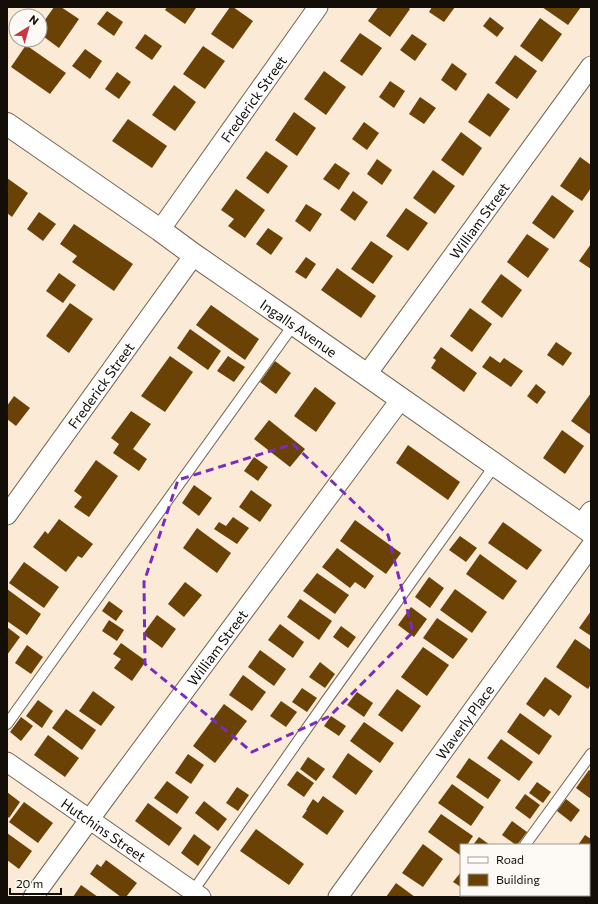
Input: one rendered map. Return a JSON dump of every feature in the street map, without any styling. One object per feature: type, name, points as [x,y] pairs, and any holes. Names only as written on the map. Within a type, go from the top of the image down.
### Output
[{"type":"street","name":"Frederick Street","points":[[160,230],[318,7]]},
{"type":"street","name":"William Street","points":[[367,374],[591,66]]},
{"type":"street","name":"Ingalls Avenue","points":[[7,124],[367,374],[495,465],[588,523]]},
{"type":"street","name":"Frederick Street","points":[[7,515],[194,255]]},
{"type":"street","name":"William Street","points":[[34,897],[401,398]]},
{"type":"street","name":"Waverly Place","points":[[338,897],[591,546]]},
{"type":"street","name":"Hutchins Street","points":[[7,762],[90,819],[194,895]]},
{"type":"lane","points":[[7,724],[294,324]]},
{"type":"lane","points":[[194,895],[326,701],[495,465]]},
{"type":"lane","points":[[526,844],[591,754]]},
{"type":"highlighted area","points":[[293,444],[388,535],[413,632],[330,716],[252,752],[145,664],[144,582],[178,480]]},
{"type":"building","points":[[54,7],[61,7],[79,19],[59,48],[48,40],[48,16]]},
{"type":"building","points":[[167,7],[196,8],[185,24],[165,10]]},
{"type":"building","points":[[230,7],[233,7],[253,21],[233,49],[211,34]]},
{"type":"building","points":[[378,7],[408,7],[410,9],[390,37],[368,21]]},
{"type":"building","points":[[432,7],[455,7],[444,22],[429,12]]},
{"type":"building","points":[[542,7],[581,7],[568,25]]},
{"type":"building","points":[[107,11],[123,22],[114,36],[97,24]]},
{"type":"building","points":[[490,17],[504,28],[497,37],[483,26]]},
{"type":"building","points":[[540,18],[562,34],[542,62],[520,46]]},
{"type":"building","points":[[360,33],[382,48],[362,76],[340,61]]},
{"type":"building","points":[[145,34],[162,46],[152,60],[135,48]]},
{"type":"building","points":[[412,34],[427,44],[415,61],[400,50]]},
{"type":"building","points":[[203,46],[225,61],[205,89],[183,74]]},
{"type":"building","points":[[24,48],[30,48],[66,73],[50,94],[11,67]]},
{"type":"building","points":[[85,49],[102,61],[90,79],[72,66]]},
{"type":"building","points":[[515,55],[537,71],[517,99],[495,83]]},
{"type":"building","points":[[452,63],[467,74],[456,91],[441,80]]},
{"type":"building","points":[[324,71],[346,87],[326,115],[304,99]]},
{"type":"building","points":[[117,72],[131,82],[119,99],[105,89]]},
{"type":"building","points":[[390,81],[405,91],[394,108],[379,97]]},
{"type":"building","points":[[174,85],[196,102],[175,131],[152,115]]},
{"type":"building","points":[[488,93],[510,109],[490,137],[468,122]]},
{"type":"building","points":[[420,97],[436,108],[424,124],[409,114]]},
{"type":"building","points":[[294,112],[316,128],[297,156],[275,140]]},
{"type":"building","points":[[128,119],[167,146],[152,168],[112,141]]},
{"type":"building","points":[[364,122],[379,133],[367,150],[352,139]]},
{"type":"building","points":[[461,132],[482,148],[463,176],[441,160]]},
{"type":"building","points":[[266,151],[288,166],[268,194],[246,178]]},
{"type":"building","points":[[580,157],[591,165],[591,188],[582,201],[560,186]]},
{"type":"building","points":[[377,159],[392,170],[382,185],[367,174]]},
{"type":"building","points":[[335,163],[350,173],[339,190],[323,179]]},
{"type":"building","points":[[433,170],[455,186],[435,214],[413,198]]},
{"type":"building","points":[[7,178],[28,193],[12,217],[7,213]]},
{"type":"building","points":[[236,189],[265,210],[245,238],[228,226],[234,219],[221,210]]},
{"type":"building","points":[[353,191],[368,202],[355,221],[340,210]]},
{"type":"building","points":[[552,195],[574,211],[554,239],[532,223]]},
{"type":"building","points":[[306,204],[322,214],[310,232],[295,221]]},
{"type":"building","points":[[406,208],[428,223],[408,251],[386,236]]},
{"type":"building","points":[[39,212],[56,224],[43,241],[27,229]]},
{"type":"building","points":[[74,224],[133,264],[114,291],[72,262],[77,256],[60,244]]},
{"type":"building","points":[[268,228],[283,238],[271,255],[256,244]]},
{"type":"building","points":[[527,234],[549,249],[528,278],[507,262]]},
{"type":"building","points":[[371,241],[393,256],[373,284],[351,269]]},
{"type":"building","points":[[591,244],[591,269],[579,261]]},
{"type":"building","points":[[306,257],[316,264],[306,279],[295,272]]},
{"type":"building","points":[[337,268],[376,296],[361,318],[321,290]]},
{"type":"building","points":[[59,273],[76,285],[63,303],[46,291]]},
{"type":"building","points":[[501,274],[522,290],[502,318],[481,302]]},
{"type":"building","points":[[70,303],[93,319],[69,353],[46,336]]},
{"type":"building","points":[[211,305],[259,339],[245,360],[196,325]]},
{"type":"building","points":[[470,308],[492,324],[472,352],[450,336]]},
{"type":"building","points":[[190,329],[221,351],[208,370],[177,348]]},
{"type":"building","points":[[556,342],[572,353],[563,366],[547,355]]},
{"type":"building","points":[[441,347],[477,373],[464,392],[431,368],[436,360],[433,358]]},
{"type":"building","points":[[170,356],[193,372],[165,412],[141,396]]},
{"type":"building","points":[[228,356],[245,367],[234,382],[217,371]]},
{"type":"building","points":[[490,356],[500,363],[504,358],[523,371],[511,387],[482,367]]},
{"type":"building","points":[[275,361],[291,373],[276,394],[260,382]]},
{"type":"building","points":[[536,384],[546,392],[537,404],[527,396]]},
{"type":"building","points":[[315,387],[336,403],[316,432],[294,416]]},
{"type":"building","points":[[591,393],[591,435],[571,421]]},
{"type":"building","points":[[14,396],[30,408],[16,426],[7,419],[7,406]]},
{"type":"building","points":[[131,411],[151,424],[133,449],[147,459],[139,471],[113,453],[119,444],[111,438]]},
{"type":"building","points":[[269,420],[305,449],[290,467],[254,439]]},
{"type":"building","points":[[562,430],[584,446],[565,474],[543,458]]},
{"type":"building","points":[[408,445],[460,482],[448,500],[396,463]]},
{"type":"building","points":[[254,457],[268,467],[258,481],[244,471]]},
{"type":"building","points":[[96,460],[118,476],[89,517],[74,507],[82,497],[74,491]]},
{"type":"building","points":[[194,485],[212,498],[199,516],[182,503]]},
{"type":"building","points":[[251,490],[272,505],[260,522],[239,507]]},
{"type":"building","points":[[233,517],[249,528],[237,544],[214,529],[219,522],[226,526]]},
{"type":"building","points":[[59,519],[93,544],[82,558],[78,556],[66,572],[33,547],[45,531],[48,534]]},
{"type":"building","points":[[355,520],[401,553],[386,574],[340,541]]},
{"type":"building","points":[[503,522],[542,550],[527,570],[488,543]]},
{"type":"building","points":[[197,528],[231,553],[217,573],[183,548]]},
{"type":"building","points":[[460,536],[477,548],[466,562],[449,550]]},
{"type":"building","points":[[337,548],[374,576],[365,589],[355,582],[350,588],[322,567]]},
{"type":"building","points":[[480,554],[517,581],[503,600],[466,574]]},
{"type":"building","points":[[24,562],[59,587],[44,608],[9,583]]},
{"type":"building","points":[[317,573],[349,595],[335,614],[303,591]]},
{"type":"building","points":[[429,577],[444,588],[430,608],[415,597]]},
{"type":"building","points":[[185,582],[202,595],[184,617],[168,604]]},
{"type":"building","points":[[7,589],[41,614],[27,635],[7,621]]},
{"type":"building","points":[[455,589],[487,612],[472,633],[440,610]]},
{"type":"building","points":[[300,599],[332,621],[319,640],[287,617]]},
{"type":"building","points":[[109,601],[123,611],[116,621],[102,611]]},
{"type":"building","points":[[411,607],[427,619],[414,637],[398,625]]},
{"type":"building","points":[[591,611],[591,636],[579,628]]},
{"type":"building","points":[[157,615],[176,629],[162,648],[143,634]]},
{"type":"building","points":[[437,618],[468,639],[453,659],[423,638]]},
{"type":"building","points":[[109,620],[124,630],[117,641],[102,631]]},
{"type":"building","points":[[280,624],[304,642],[293,658],[268,640]]},
{"type":"building","points":[[341,626],[356,637],[348,648],[333,637]]},
{"type":"building","points":[[7,627],[20,637],[7,655]]},
{"type":"building","points":[[575,639],[591,650],[591,684],[588,689],[556,667]]},
{"type":"building","points":[[121,643],[146,661],[132,681],[114,668],[121,659],[113,654]]},
{"type":"building","points":[[27,645],[43,657],[31,674],[15,663]]},
{"type":"building","points":[[423,647],[449,665],[427,696],[401,677]]},
{"type":"building","points":[[260,650],[286,669],[274,686],[248,667]]},
{"type":"building","points":[[320,662],[335,674],[325,688],[309,677]]},
{"type":"building","points":[[243,675],[266,692],[252,711],[229,695]]},
{"type":"building","points":[[545,677],[572,696],[559,716],[550,709],[544,717],[526,704]]},
{"type":"building","points":[[302,688],[317,698],[307,712],[292,702]]},
{"type":"building","points":[[397,689],[421,706],[402,732],[378,715]]},
{"type":"building","points":[[93,691],[115,707],[101,726],[79,711]]},
{"type":"building","points":[[357,692],[373,703],[364,717],[347,705]]},
{"type":"building","points":[[38,700],[53,711],[42,728],[26,716]]},
{"type":"building","points":[[281,701],[297,712],[286,727],[270,716]]},
{"type":"building","points":[[224,704],[247,721],[215,763],[193,746]]},
{"type":"building","points":[[66,709],[96,730],[82,750],[52,728]]},
{"type":"building","points":[[520,713],[552,736],[539,755],[507,732]]},
{"type":"building","points":[[331,716],[346,726],[339,736],[324,726]]},
{"type":"building","points":[[21,717],[33,726],[21,741],[10,732]]},
{"type":"building","points":[[364,722],[394,743],[380,763],[350,741]]},
{"type":"building","points":[[48,735],[79,758],[65,777],[34,755]]},
{"type":"building","points":[[501,739],[533,762],[519,781],[487,758]]},
{"type":"building","points":[[348,753],[373,771],[356,795],[332,777]]},
{"type":"building","points":[[188,754],[204,765],[191,784],[175,773]]},
{"type":"building","points":[[308,757],[325,769],[316,781],[300,769]]},
{"type":"building","points":[[469,758],[501,780],[488,799],[456,777]]},
{"type":"building","points":[[589,770],[591,771],[591,799],[576,788]]},
{"type":"building","points":[[297,771],[314,783],[304,797],[287,785]]},
{"type":"building","points":[[167,781],[189,797],[177,814],[154,798]]},
{"type":"building","points":[[537,782],[551,792],[543,803],[529,793]]},
{"type":"building","points":[[452,784],[484,807],[471,826],[438,803]]},
{"type":"building","points":[[237,787],[249,795],[238,811],[226,803]]},
{"type":"building","points":[[7,792],[20,802],[9,818],[7,816]]},
{"type":"building","points":[[525,794],[540,805],[530,819],[515,808]]},
{"type":"building","points":[[323,796],[344,811],[327,835],[302,817],[313,799],[318,803]]},
{"type":"building","points":[[566,799],[580,810],[571,822],[557,811]]},
{"type":"building","points":[[204,801],[227,819],[218,831],[195,813]]},
{"type":"building","points":[[24,802],[53,823],[38,843],[9,822]]},
{"type":"building","points":[[148,803],[182,828],[169,846],[135,821]]},
{"type":"building","points":[[441,814],[473,836],[468,844],[460,844],[460,855],[428,832]]},
{"type":"building","points":[[512,821],[527,832],[518,844],[515,844],[502,835]]},
{"type":"building","points":[[256,829],[304,864],[289,885],[240,851]]},
{"type":"building","points":[[7,833],[32,851],[19,869],[7,860]]},
{"type":"building","points":[[194,834],[211,847],[198,866],[181,853]]},
{"type":"building","points":[[585,835],[591,839],[591,867],[590,844],[579,844]]},
{"type":"building","points":[[479,837],[489,844],[474,844]]},
{"type":"building","points":[[423,844],[443,859],[423,887],[402,873]]},
{"type":"building","points":[[106,860],[137,883],[126,897],[121,897],[90,874],[97,864],[101,867]]},
{"type":"building","points":[[460,873],[460,886],[453,882]]},
{"type":"building","points":[[590,877],[591,878],[590,894]]},
{"type":"building","points":[[396,883],[415,897],[386,897]]},
{"type":"building","points":[[81,885],[98,897],[73,897]]},
{"type":"building","points":[[576,896],[589,896],[588,897]]}]
